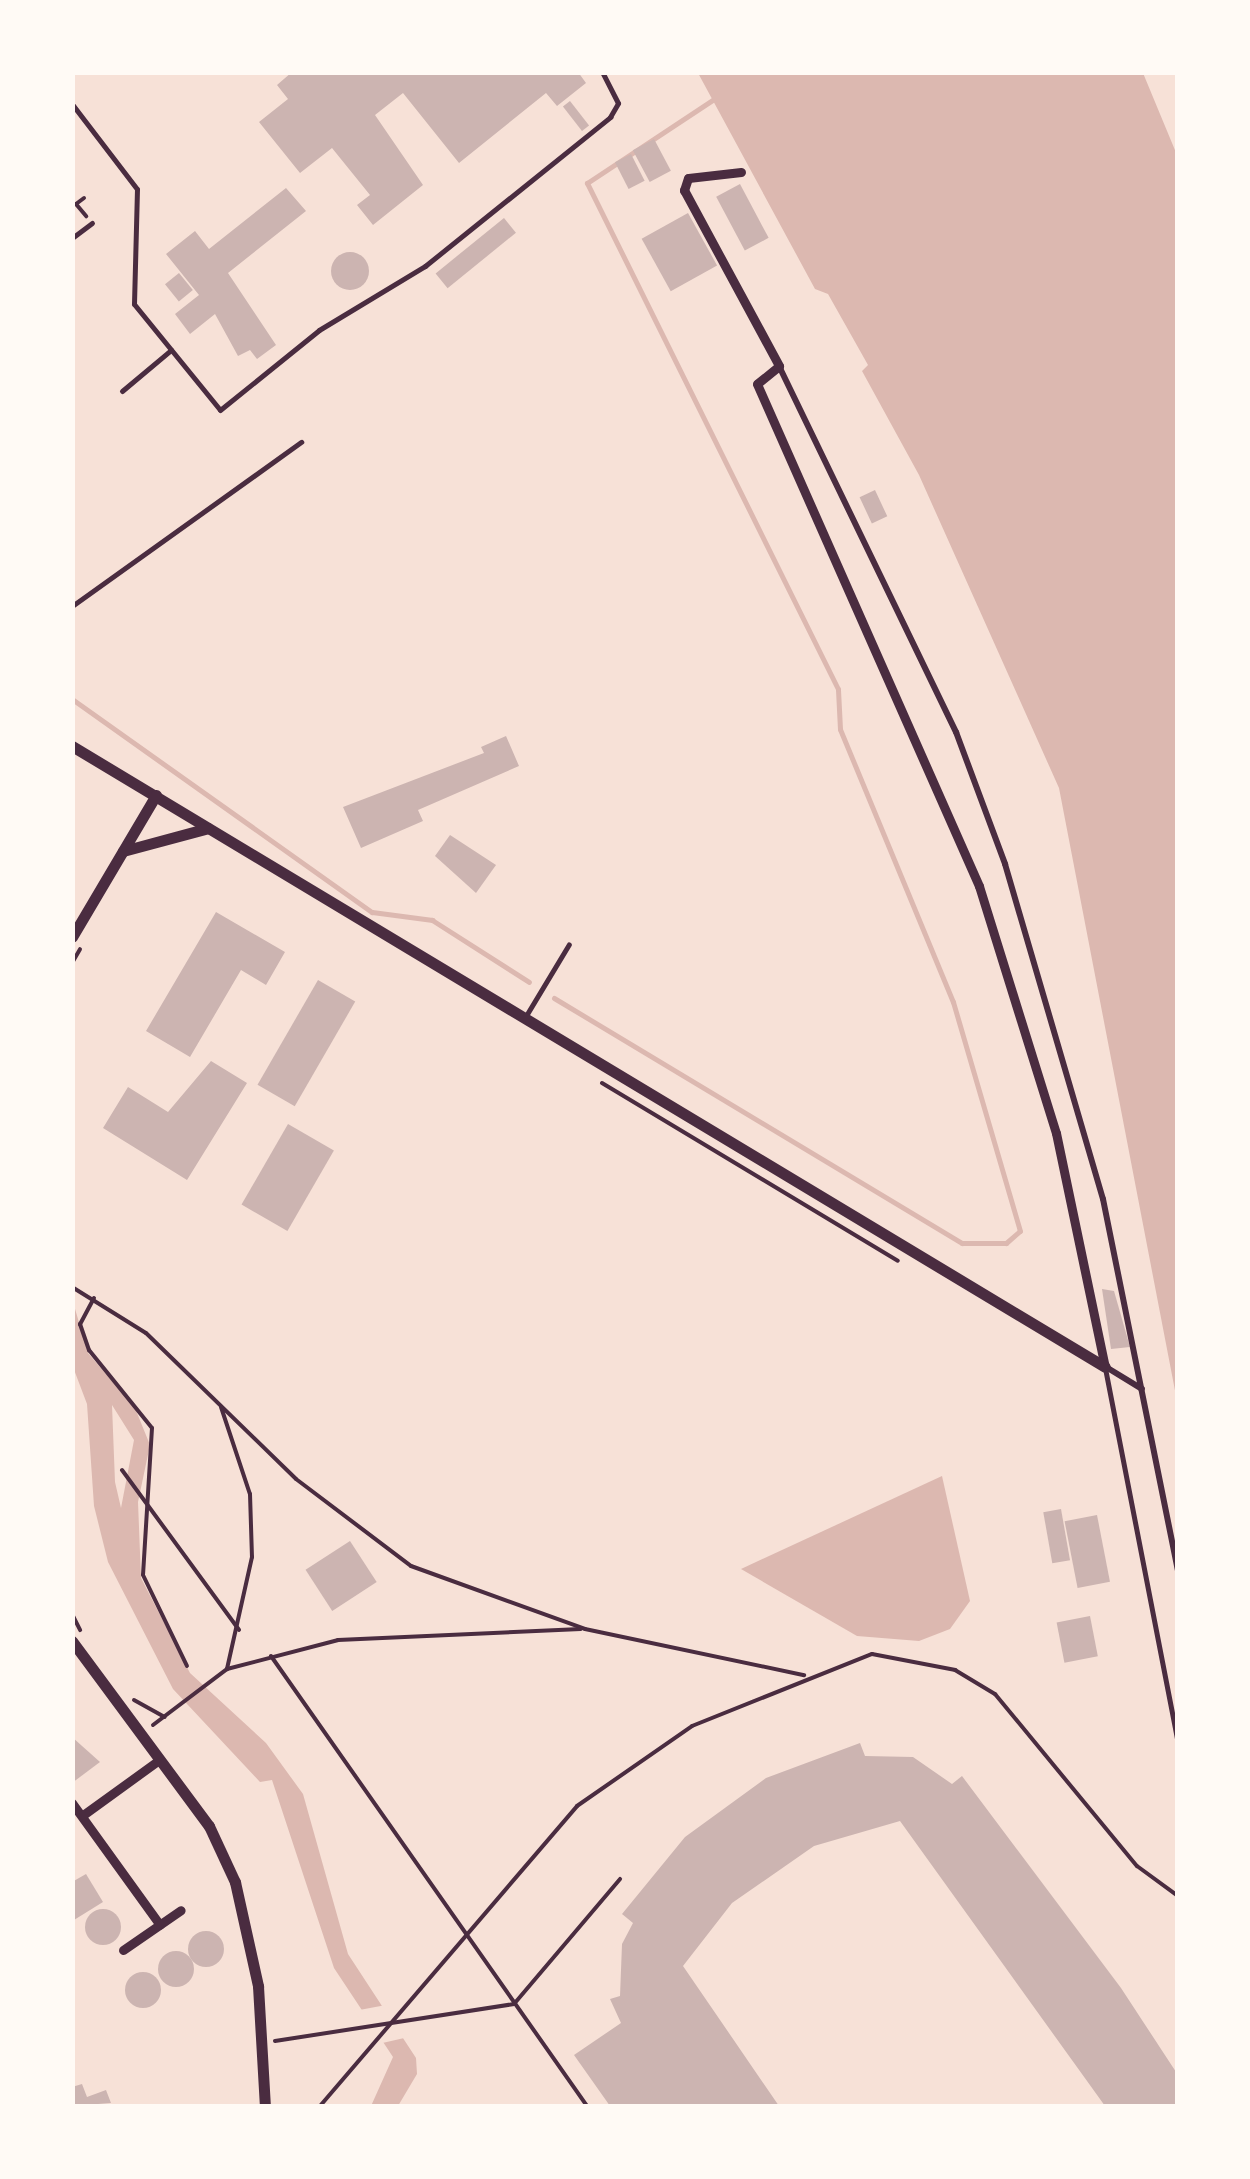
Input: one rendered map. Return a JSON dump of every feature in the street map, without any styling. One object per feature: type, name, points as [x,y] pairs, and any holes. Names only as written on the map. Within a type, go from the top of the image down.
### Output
[{"type":"street","points":[[742,172],[688,178],[684,190],[779,366],[956,732],[1005,864],[1104,1199],[1178,1570]]},
{"type":"street","points":[[779,366],[757,384],[924,744],[1026,1025],[1105,1367]]},
{"type":"street","points":[[72,746],[1143,1390]]},
{"type":"street","points":[[72,937],[156,795]]},
{"type":"street","points":[[123,851],[208,828]]},
{"type":"street","points":[[72,1641],[209,1826],[235,1882],[264,2042],[265,2106]]},
{"type":"street","points":[[84,1815],[159,1760]]},
{"type":"street","points":[[72,1802],[160,1925]]},
{"type":"street","points":[[123,1950],[182,1910]]},
{"type":"lane","points":[[72,104],[137,190],[134,304],[220,410],[318,330],[425,266],[610,117],[618,103],[602,72]]},
{"type":"lane","points":[[72,238],[92,223]]},
{"type":"lane","points":[[122,391],[171,350]]},
{"type":"lane","points":[[72,606],[301,442]]},
{"type":"lane","points":[[524,1019],[570,944]]},
{"type":"lane","points":[[1105,1367],[1178,1743]]},
{"type":"lane","points":[[1178,2032],[1178,2048]]},
{"type":"path","points":[[84,198],[76,204],[92,223]]},
{"type":"path","points":[[72,962],[91,932]]},
{"type":"path","points":[[598,1081],[904,1265]]},
{"type":"path","points":[[75,1288],[95,1298],[220,1402],[296,1479],[411,1566],[586,1629],[805,1676]]},
{"type":"path","points":[[95,1298],[80,1324],[89,1350],[152,1428],[142,1496],[143,1575],[187,1666]]},
{"type":"path","points":[[220,1402],[250,1494],[252,1558],[227,1670]]},
{"type":"path","points":[[122,1470],[239,1630]]},
{"type":"path","points":[[140,1734],[227,1670],[272,1656],[406,1633],[586,1629]]},
{"type":"path","points":[[320,2106],[465,1928],[610,1780],[692,1726],[805,1676],[881,1652],[983,1685],[1138,1866],[1178,1896]]},
{"type":"path","points":[[272,1656],[588,2106]]},
{"type":"path","points":[[264,2042],[514,2004],[620,1880]]},
{"type":"shaded area","points":[[698,73],[1143,73],[1177,155],[1177,1401],[1059,788],[919,475],[862,371],[868,365],[828,294],[815,289]]},
{"type":"shaded area","points":[[72,1230],[73,1302],[88,1353],[135,1408],[150,1445],[138,1502],[141,1578],[190,1673],[266,1743],[303,1794],[348,1954],[416,2058],[417,2074],[398,2106],[371,2106],[393,2057],[334,1968],[272,1780],[260,1782],[173,1689],[108,1562],[94,1506],[87,1404],[73,1367]],"holes":[[[112,1405],[134,1440],[121,1508],[115,1482]]]},
{"type":"shaded area","points":[[942,1476],[970,1601],[950,1629],[919,1641],[857,1636],[741,1569]]},
{"type":"pier","points":[[386,2005],[413,2036],[378,2044],[354,2011]]},
{"type":"building","points":[[292,72],[578,72],[586,83],[557,106],[546,93],[459,163],[403,93],[375,115],[423,185],[373,225],[357,205],[370,195],[332,148],[300,173],[259,122],[288,99],[277,85]]},
{"type":"building","points":[[570,101],[589,125],[582,131],[563,107]]},
{"type":"building","points":[[654,139],[671,171],[650,182],[633,150]]},
{"type":"building","points":[[631,154],[645,181],[629,189],[615,162]]},
{"type":"building","points":[[740,184],[769,238],[745,251],[716,197]]},
{"type":"building","points":[[286,188],[306,211],[228,273],[276,345],[257,359],[250,350],[238,356],[215,314],[190,334],[175,314],[199,295],[166,254],[195,231],[209,249]]},
{"type":"building","points":[[688,213],[717,265],[671,291],[642,239]]},
{"type":"building","points":[[504,218],[516,233],[448,288],[436,273]]},
{"type":"building","points":[[350,252],[363,258],[369,271],[363,284],[350,290],[337,284],[331,271],[337,258]]},
{"type":"building","points":[[179,273],[193,290],[179,301],[165,284]]},
{"type":"building","points":[[875,490],[887,516],[872,523],[860,497]]},
{"type":"building","points":[[506,736],[519,766],[418,810],[423,821],[361,848],[343,807],[484,753],[481,747]]},
{"type":"building","points":[[450,835],[496,865],[476,893],[435,856]]},
{"type":"building","points":[[216,912],[285,952],[266,985],[241,970],[190,1057],[146,1031]]},
{"type":"building","points":[[318,980],[355,1002],[295,1106],[258,1085]]},
{"type":"building","points":[[211,1061],[247,1083],[187,1180],[103,1128],[128,1087],[168,1112]]},
{"type":"building","points":[[288,1124],[334,1150],[287,1231],[242,1205]]},
{"type":"building","points":[[1102,1289],[1114,1291],[1130,1347],[1111,1349]]},
{"type":"building","points":[[1061,1509],[1070,1560],[1052,1563],[1043,1512]]},
{"type":"building","points":[[1097,1515],[1110,1582],[1078,1588],[1065,1521]]},
{"type":"building","points":[[350,1541],[377,1582],[332,1611],[306,1570]]},
{"type":"building","points":[[1090,1616],[1098,1656],[1064,1663],[1057,1622]]},
{"type":"building","points":[[72,1737],[100,1762],[72,1783]]},
{"type":"building","points":[[860,1743],[865,1756],[913,1757],[952,1784],[962,1776],[1121,1988],[1178,2075],[1178,2106],[1105,2106],[900,1821],[814,1846],[732,1903],[683,1966],[779,2106],[610,2106],[574,2055],[621,2023],[610,1999],[620,1996],[622,1944],[633,1923],[622,1914],[685,1837],[766,1778]]},
{"type":"building","points":[[86,1874],[103,1902],[74,1920],[72,1882]]},
{"type":"building","points":[[103,1909],[116,1914],[121,1927],[116,1940],[103,1945],[90,1940],[85,1927],[90,1914]]},
{"type":"building","points":[[206,1931],[219,1936],[224,1949],[219,1962],[206,1967],[193,1962],[188,1949],[193,1936]]},
{"type":"building","points":[[176,1951],[189,1956],[194,1969],[189,1982],[176,1987],[163,1982],[158,1969],[163,1956]]},
{"type":"building","points":[[143,1972],[156,1977],[161,1990],[156,2003],[143,2008],[130,2003],[125,1990],[130,1977]]},
{"type":"building","points":[[82,2084],[87,2097],[106,2090],[111,2103],[72,2106],[72,2087]]},
{"type":"waterway","points":[[554,998],[962,1243],[1006,1243],[1020,1231],[953,1002],[840,729],[838,689],[587,183],[714,99]]},
{"type":"waterway","points":[[72,699],[372,912],[432,920],[529,982]]}]
